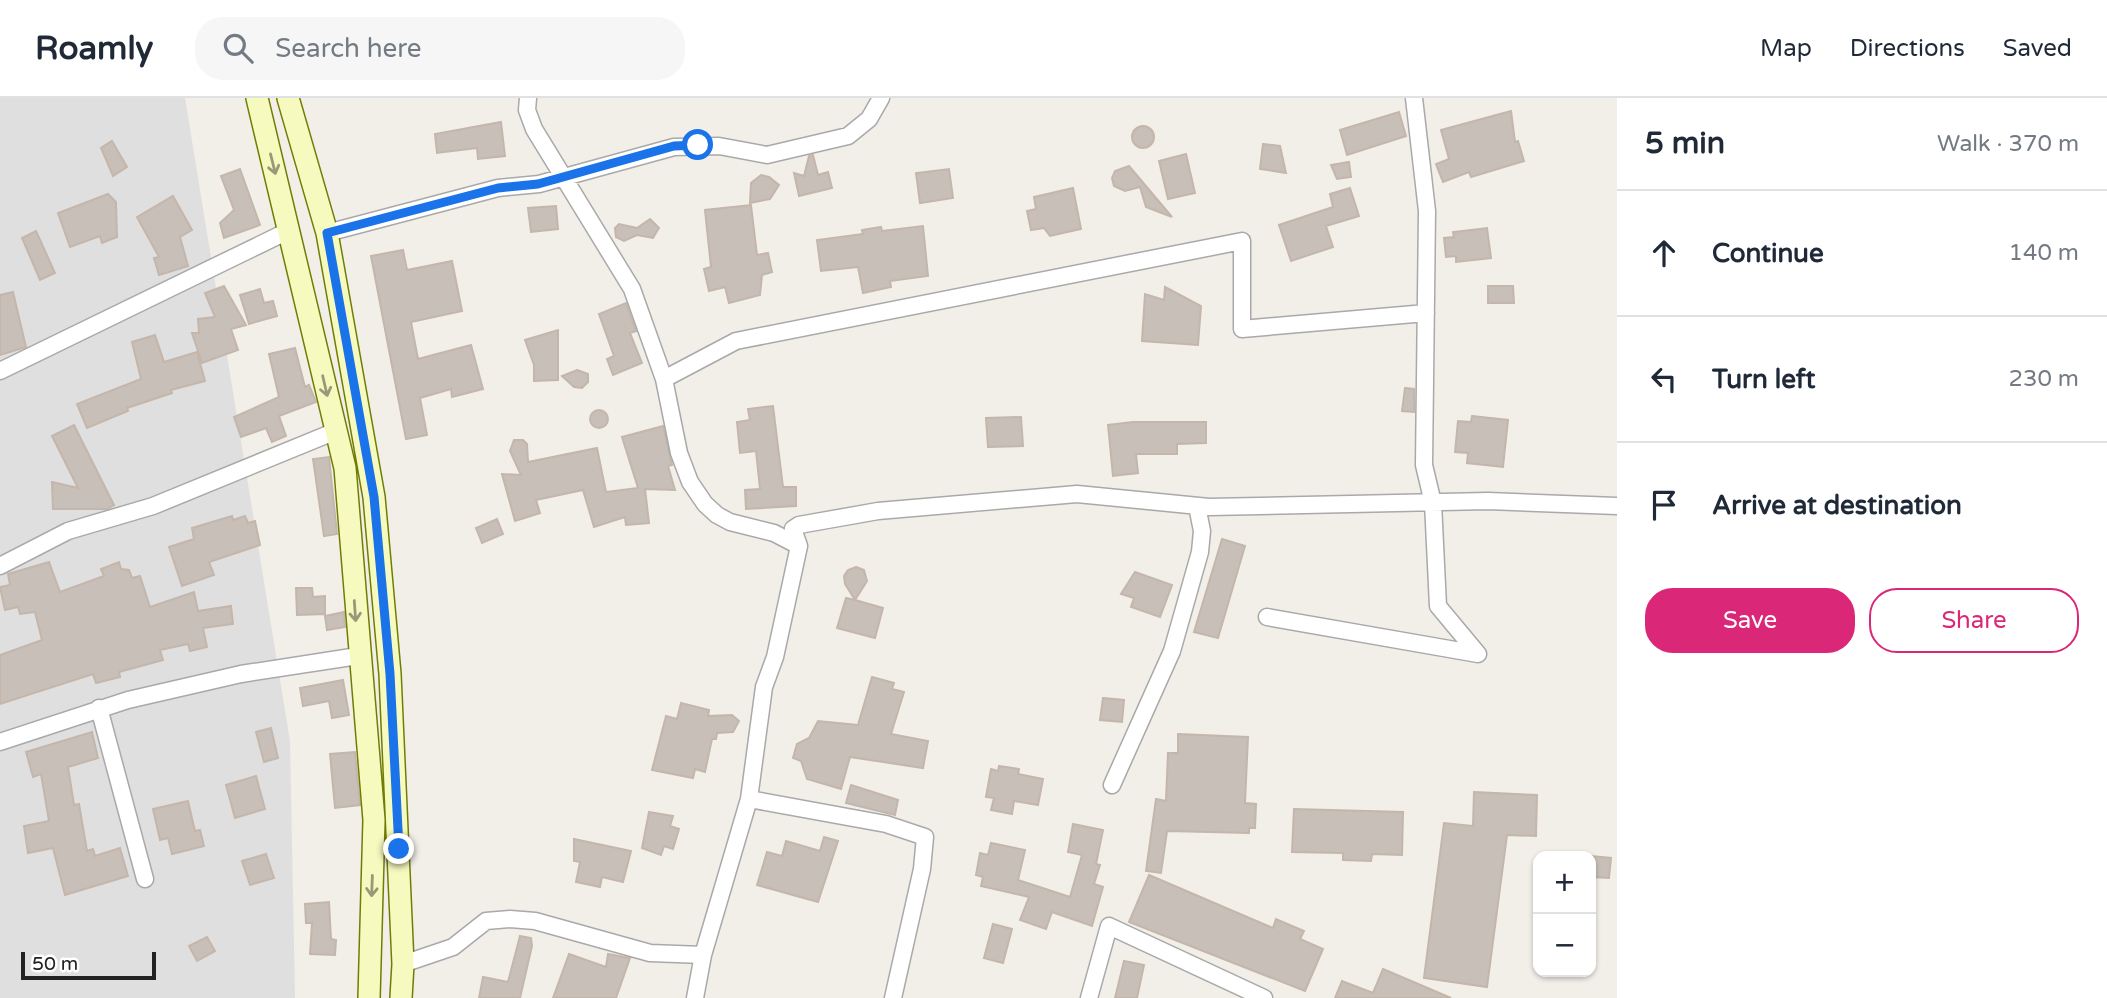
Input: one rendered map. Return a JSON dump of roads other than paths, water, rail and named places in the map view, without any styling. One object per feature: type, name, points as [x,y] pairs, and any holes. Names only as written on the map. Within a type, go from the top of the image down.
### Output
[{"type":"street","points":[[257,98],[345,468],[358,656],[374,820],[369,998]]},
{"type":"street","points":[[288,98],[327,233],[374,497],[390,674],[403,964],[401,998]]},
{"type":"street","points":[[528,98],[527,110],[534,129],[632,289],[664,379],[679,453],[690,482],[705,505],[730,522],[774,533],[799,546]]},
{"type":"street","points":[[327,233],[498,188],[562,177],[674,146],[719,146],[767,155],[848,136],[869,119],[881,98]]},
{"type":"street","points":[[1267,617],[1478,654],[1438,606],[1433,503],[1424,465],[1427,211],[1414,98]]},
{"type":"street","points":[[0,372],[290,230]]},
{"type":"street","points":[[664,379],[736,341],[1242,241],[1242,329],[1426,313]]},
{"type":"street","points":[[0,566],[68,531],[153,506],[336,431]]},
{"type":"street","points":[[774,533],[815,520],[1077,494],[1197,506],[1488,501],[1617,506]]},
{"type":"street","points":[[1112,785],[1172,651],[1200,552],[1202,531],[1197,506]]},
{"type":"street","points":[[695,998],[703,955],[750,799],[764,687],[775,657],[799,546],[793,529]]},
{"type":"street","points":[[0,742],[99,708],[241,674],[358,656]]},
{"type":"street","points":[[99,708],[145,879]]},
{"type":"street","points":[[750,799],[886,824],[925,836],[922,869],[893,998]]},
{"type":"street","points":[[403,964],[453,947],[486,922],[510,919],[535,921],[650,953],[703,955]]},
{"type":"street","points":[[1088,998],[1109,926],[1264,998]]}]
